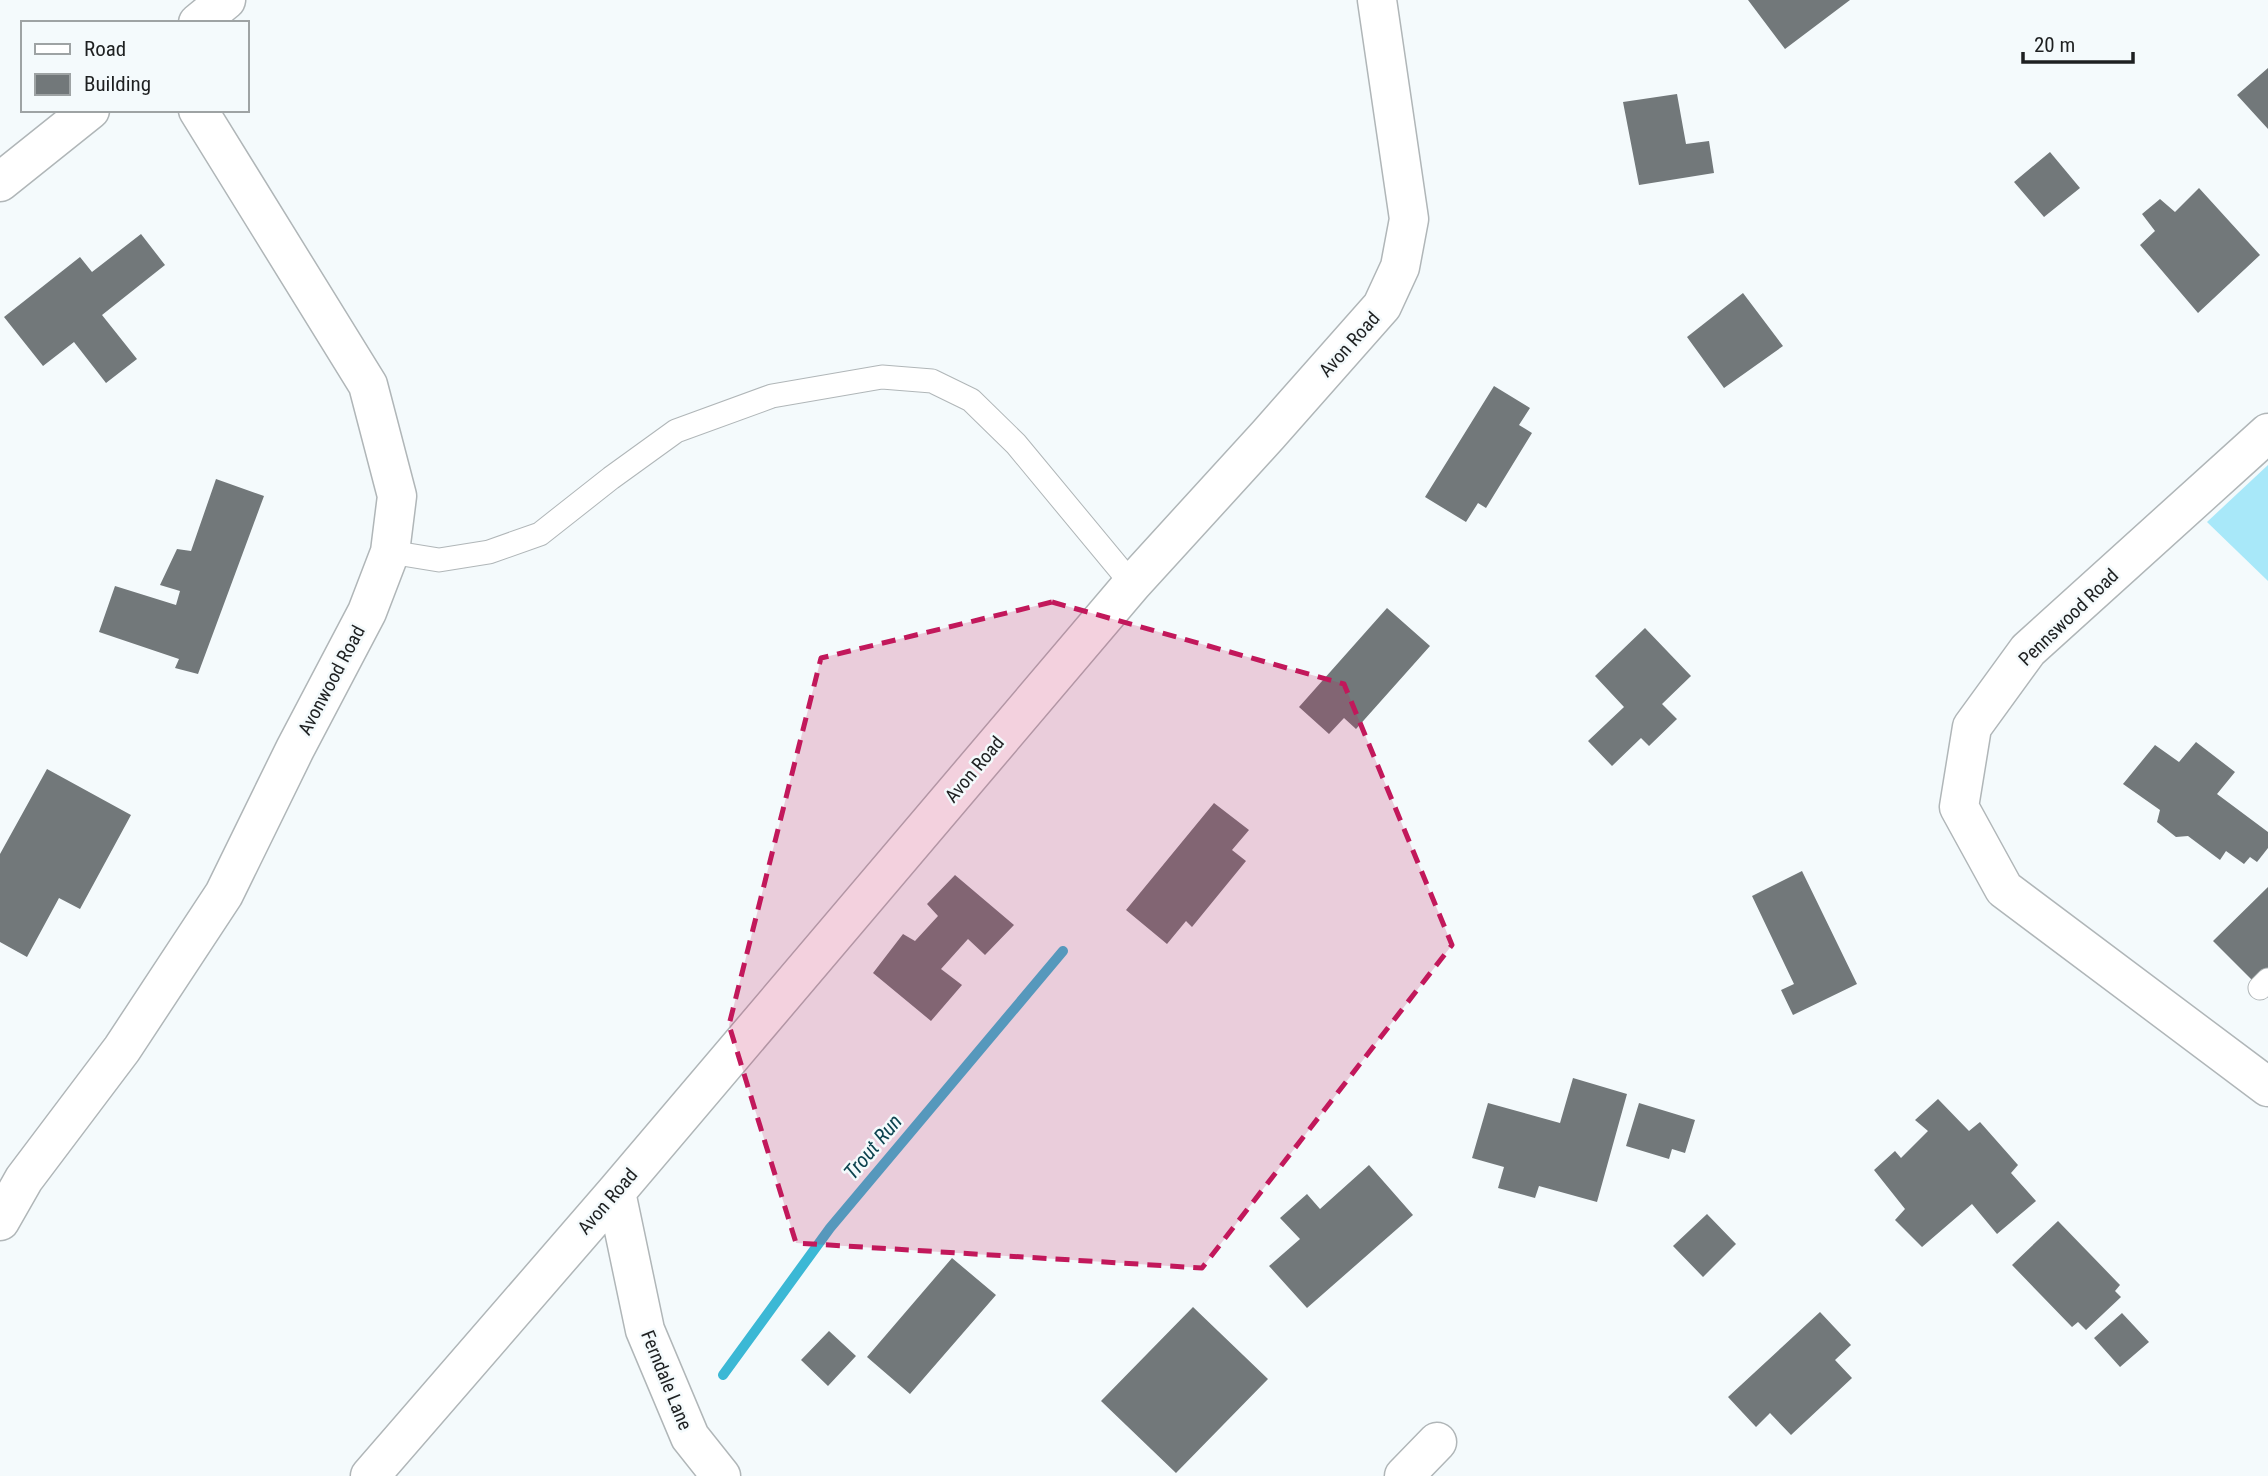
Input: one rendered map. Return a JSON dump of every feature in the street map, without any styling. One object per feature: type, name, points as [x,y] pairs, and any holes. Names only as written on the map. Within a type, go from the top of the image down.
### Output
[{"type":"street","points":[[200,21],[226,0]]},
{"type":"street","name":"Avon Road","points":[[370,1476],[616,1192],[1132,584],[1277,426],[1382,306],[1401,267],[1409,219],[1377,0]]},
{"type":"street","points":[[0,182],[88,112]]},
{"type":"street","name":"Avonwood Road","points":[[0,1222],[24,1180],[122,1049],[224,894],[295,749],[367,612],[390,552],[397,496],[368,386],[199,112]]},
{"type":"street","name":"Pennswood Road","points":[[2268,433],[2028,650],[1972,727],[1959,807],[2004,889],[2268,1087]]},
{"type":"street","name":"Ferndale Lane","points":[[616,1192],[645,1331],[690,1437],[721,1476]]},
{"type":"street","points":[[1404,1476],[1437,1442]]},
{"type":"lane","points":[[390,552],[439,560],[489,552],[540,534],[676,431],[772,396],[882,377],[932,381],[971,400],[1016,444],[1132,584]]},
{"type":"highlighted area","points":[[1052,602],[1344,684],[1452,945],[1202,1268],[796,1243],[729,1025],[821,658]]},
{"type":"shaded area","points":[[2268,465],[2268,581],[2207,522]]},
{"type":"building","points":[[1748,0],[1850,0],[1785,49]]},
{"type":"building","points":[[2268,68],[2268,129],[2237,95]]},
{"type":"building","points":[[1677,94],[1686,144],[1709,141],[1714,173],[1639,185],[1623,102]]},
{"type":"building","points":[[2050,152],[2080,188],[2044,217],[2014,182]]},
{"type":"building","points":[[2199,188],[2260,255],[2198,313],[2140,245],[2155,231],[2142,214],[2160,199],[2175,212]]},
{"type":"building","points":[[141,234],[165,265],[102,315],[137,359],[106,383],[74,342],[43,366],[4,317],[80,257],[92,272]]},
{"type":"building","points":[[1743,293],[1783,346],[1724,388],[1687,337]]},
{"type":"building","points":[[1494,386],[1530,408],[1519,425],[1532,433],[1486,508],[1478,503],[1466,522],[1425,497]]},
{"type":"building","points":[[216,479],[264,496],[198,674],[175,668],[179,659],[99,632],[115,586],[176,605],[180,591],[160,585],[177,549],[191,551]]},
{"type":"building","points":[[1387,608],[1430,646],[1356,729],[1344,718],[1329,734],[1299,707]]},
{"type":"building","points":[[1645,628],[1691,676],[1662,704],[1677,719],[1649,746],[1641,738],[1612,766],[1588,741],[1624,707],[1595,676]]},
{"type":"building","points":[[2196,742],[2235,772],[2217,794],[2268,832],[2268,848],[2257,862],[2250,857],[2244,864],[2226,851],[2220,860],[2188,836],[2176,837],[2157,822],[2160,810],[2123,784],[2155,745],[2179,762]]},
{"type":"building","points":[[47,769],[131,815],[80,909],[59,898],[27,957],[0,942],[0,854]]},
{"type":"building","points":[[1214,803],[1249,830],[1232,850],[1246,861],[1192,927],[1186,921],[1167,944],[1126,910]]},
{"type":"building","points":[[1802,871],[1857,984],[1793,1015],[1781,990],[1794,984],[1752,896]]},
{"type":"building","points":[[955,875],[1014,925],[985,955],[968,939],[941,969],[962,985],[931,1021],[873,973],[903,934],[915,941],[938,916],[927,904]]},
{"type":"building","points":[[2268,887],[2268,968],[2254,982],[2213,941]]},
{"type":"building","points":[[1573,1078],[1627,1094],[1597,1202],[1539,1186],[1535,1198],[1498,1188],[1504,1167],[1472,1158],[1488,1103],[1560,1123]]},
{"type":"building","points":[[1938,1099],[1969,1131],[1980,1122],[2018,1165],[2011,1173],[2036,1201],[1997,1234],[1972,1204],[1922,1247],[1895,1220],[1905,1209],[1874,1170],[1895,1151],[1901,1158],[1928,1131],[1915,1120]]},
{"type":"building","points":[[1639,1103],[1695,1120],[1685,1153],[1672,1149],[1669,1159],[1626,1146]]},
{"type":"building","points":[[1369,1165],[1413,1215],[1307,1308],[1269,1266],[1300,1239],[1280,1218],[1307,1194],[1320,1209]]},
{"type":"building","points":[[1707,1214],[1736,1244],[1703,1277],[1673,1246]]},
{"type":"building","points":[[2058,1221],[2120,1285],[2115,1291],[2121,1297],[2086,1330],[2078,1322],[2072,1327],[2012,1265]]},
{"type":"building","points":[[952,1258],[996,1295],[910,1394],[867,1357]]},
{"type":"building","points":[[1193,1307],[1268,1379],[1176,1473],[1101,1401]]},
{"type":"building","points":[[1820,1312],[1851,1345],[1835,1360],[1852,1378],[1791,1435],[1770,1413],[1756,1427],[1728,1397]]},
{"type":"building","points":[[2122,1313],[2149,1342],[2120,1367],[2094,1338]]},
{"type":"building","points":[[829,1331],[856,1356],[828,1386],[801,1360]]},
{"type":"waterway","name":"Trout Run","points":[[723,1375],[830,1228],[1063,951]]}]
